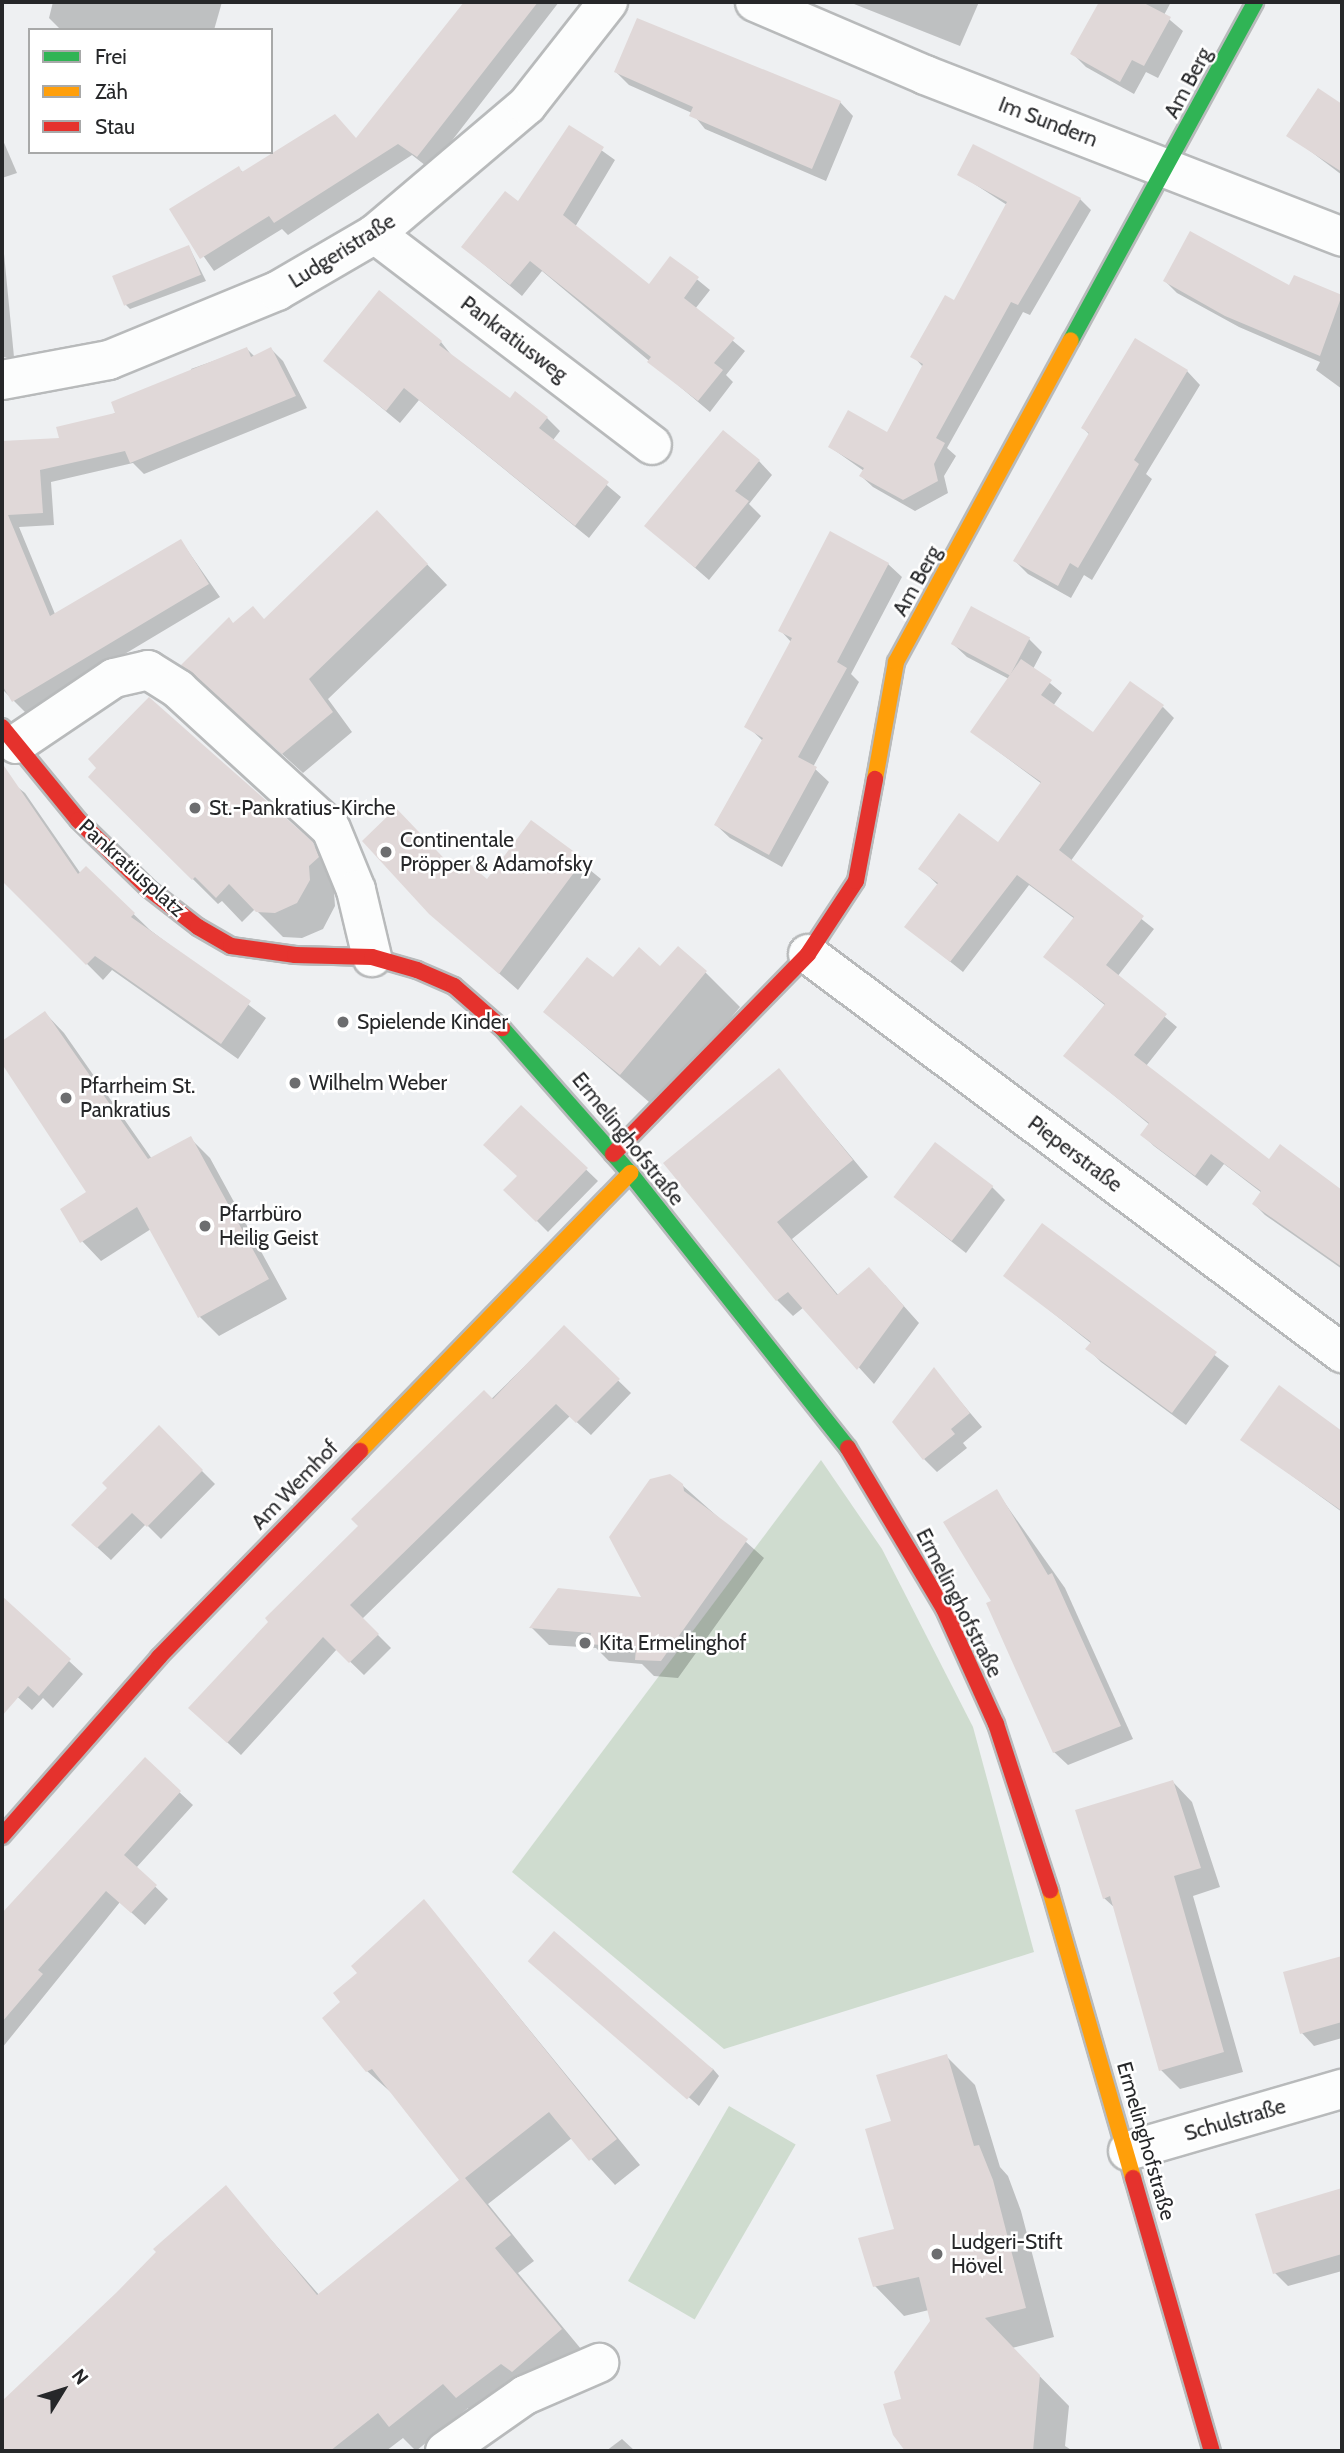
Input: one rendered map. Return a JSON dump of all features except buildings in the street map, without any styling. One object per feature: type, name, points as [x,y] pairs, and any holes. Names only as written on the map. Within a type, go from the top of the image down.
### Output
[{"type":"street","name":"Ludgeristraße","points":[[2,380],[109,360],[277,291],[375,234],[527,104],[608,2]]},
{"type":"street","name":"Im Sundern","points":[[755,2],[925,75],[1168,167],[1342,237]]},
{"type":"street","name":"Am Berg","points":[[613,1154],[808,954],[856,881],[897,662],[1168,167],[1255,2]]},
{"type":"street","name":"Pankratiusweg","points":[[375,234],[652,444]]},
{"type":"street","name":"Pankratiusplatz","points":[[148,670],[178,689],[331,830],[356,890],[373,957],[263,952],[231,946],[198,927],[149,889],[78,820],[9,736],[114,678],[148,670]]},
{"type":"street","name":"Pieperstraße","points":[[808,954],[1342,1353]]},
{"type":"street","name":"Ermelinghofstraße","points":[[373,957],[454,986],[551,1078],[630,1173],[864,1469],[943,1609],[996,1724],[1034,1836],[1128,2151],[1213,2451]]},
{"type":"street","name":"Am Wemhof","points":[[2,1836],[159,1657],[630,1173]]},
{"type":"street","name":"Schulstraße","points":[[1128,2151],[1342,2089]]},
{"type":"street","points":[[445,2451],[525,2395],[599,2363]]},
{"type":"green space","points":[[821,1460],[882,1549],[973,1727],[1034,1952],[724,2049],[512,1872]]},
{"type":"green space","points":[[729,2106],[796,2144],[695,2319],[628,2281]]},
{"type":"traffic: fast","points":[[1071,340],[1255,2]]},
{"type":"traffic: fast","points":[[502,1028],[630,1173],[848,1448]]},
{"type":"traffic: slow","points":[[875,779],[896,662],[1071,340]]},
{"type":"traffic: slow","points":[[360,1451],[630,1173]]},
{"type":"traffic: slow","points":[[1050,1890],[1133,2178]]},
{"type":"traffic: jam","points":[[2,727],[78,820],[149,889],[198,927],[231,946],[295,955],[372,957],[417,970],[454,986],[502,1028]]},
{"type":"traffic: jam","points":[[613,1154],[808,954],[856,881],[875,779]]},
{"type":"traffic: jam","points":[[848,1448],[944,1609],[996,1724],[1050,1890]]},
{"type":"traffic: jam","points":[[2,1836],[159,1657],[360,1451]]},
{"type":"traffic: jam","points":[[1133,2178],[1212,2451]]},
{"type":"place","name":"St.-Pankratius-Kirche","points":[[195,808]]},
{"type":"place","name":"Continentale Pröpper & Adamofsky","points":[[386,852]]},
{"type":"place","name":"Spielende Kinder","points":[[343,1022]]},
{"type":"place","name":"Wilhelm Weber","points":[[295,1083]]},
{"type":"place","name":"Pfarrheim St. Pankratius","points":[[66,1098]]},
{"type":"place","name":"Pfarrbüro Heilig Geist","points":[[205,1226]]},
{"type":"place","name":"Kita Ermelinghof","points":[[585,1643]]},
{"type":"place","name":"Ludgeri-Stift Hövel","points":[[937,2254]]}]
